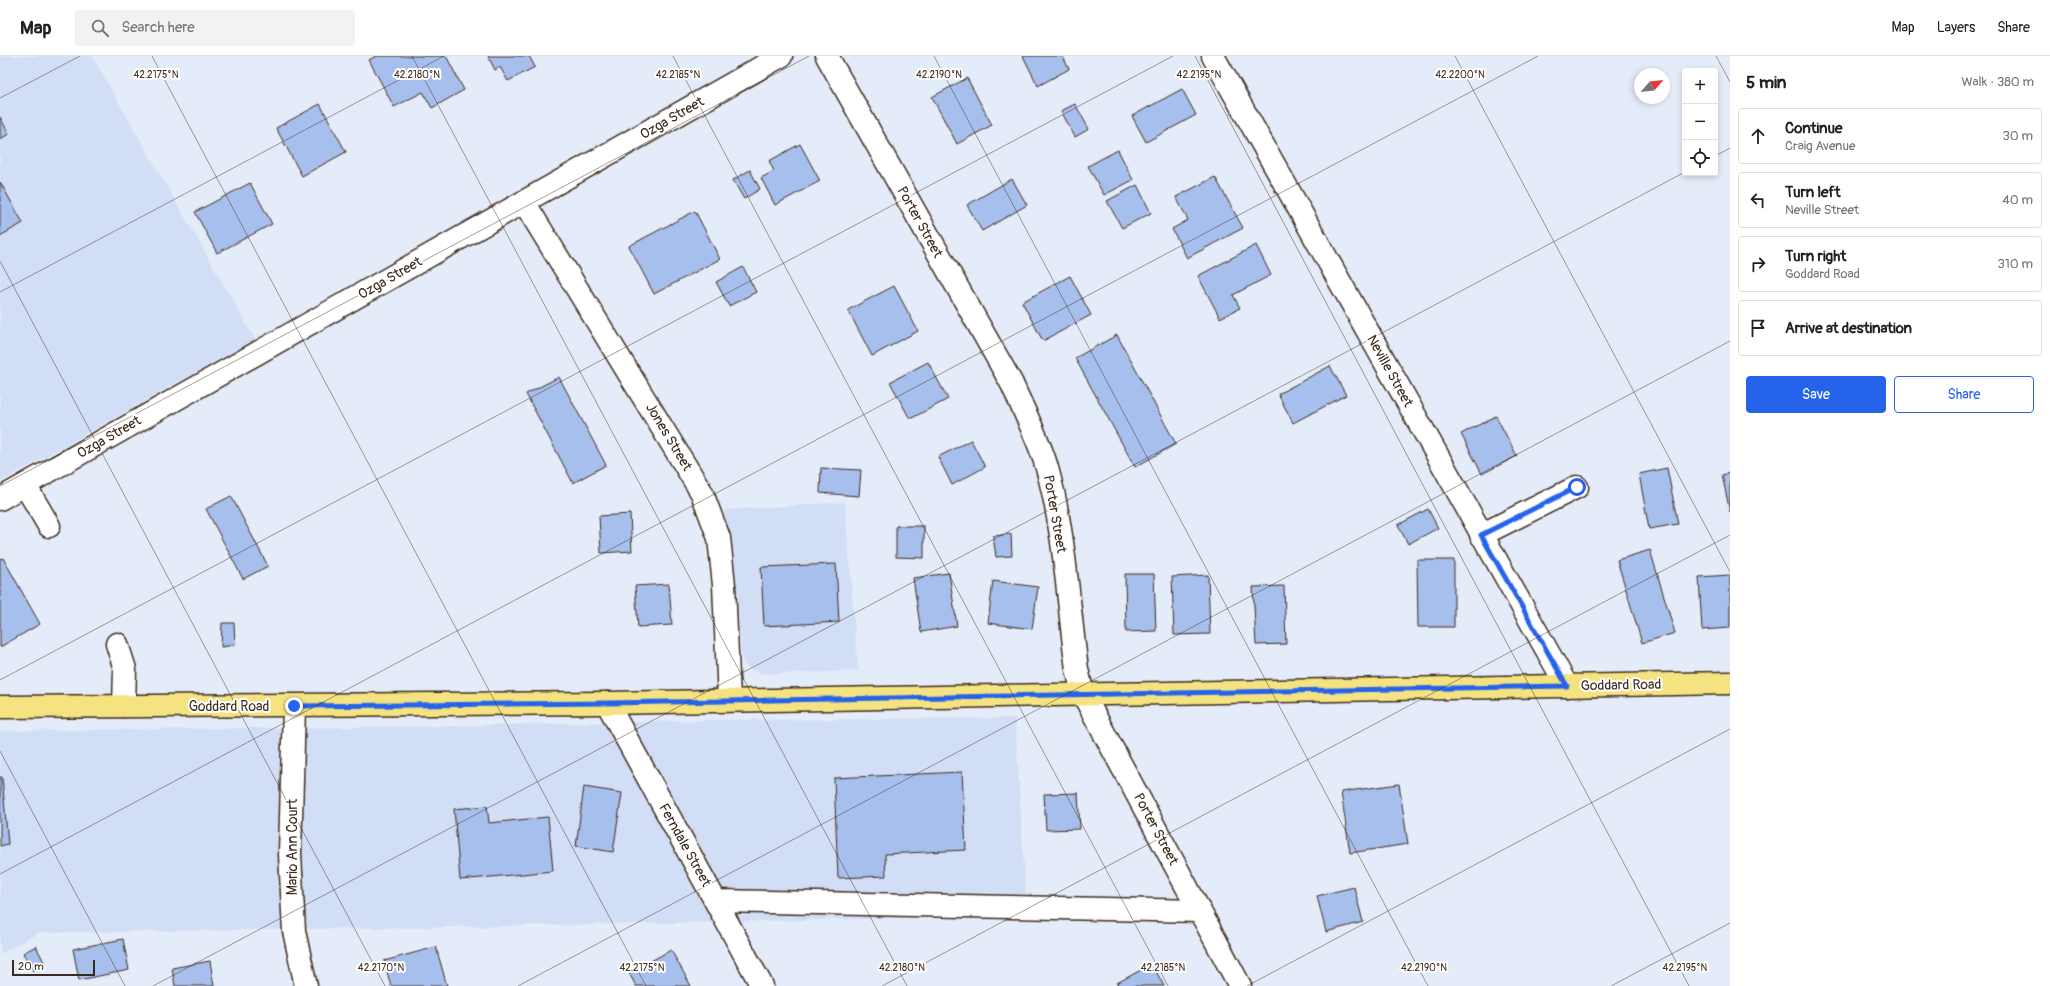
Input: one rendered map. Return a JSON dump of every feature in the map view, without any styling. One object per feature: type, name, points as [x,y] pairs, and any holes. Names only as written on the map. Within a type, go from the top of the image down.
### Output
[{"type":"main road","name":"Goddard Road","points":[[0,707],[607,703],[1730,683]]},
{"type":"street","name":"Ozga Street","points":[[0,499],[781,56]]},
{"type":"street","name":"Porter Street","points":[[827,56],[1012,384],[1036,436],[1047,467],[1056,505],[1077,669],[1083,694],[1240,986]]},
{"type":"street","name":"Neville Street","points":[[1213,56],[1567,686]]},
{"type":"street","name":"Jones Street","points":[[524,202],[702,493],[719,538],[724,585],[729,700]]},
{"type":"street","points":[[24,485],[49,526]]},
{"type":"street","points":[[1481,535],[1577,487]]},
{"type":"street","points":[[117,644],[125,669],[124,706]]},
{"type":"street","name":"Ferndale Street","points":[[607,703],[762,986]]},
{"type":"street","name":"Mario Ann Court","points":[[294,706],[290,854],[294,931],[306,986]]},
{"type":"street","points":[[716,901],[1200,911]]},
{"type":"shaded area","points":[[0,56],[92,56],[255,339],[0,482]]},
{"type":"shaded area","points":[[845,502],[858,671],[770,674],[756,672],[747,668],[742,660],[735,572],[724,510]]},
{"type":"shaded area","points":[[1015,718],[1027,915],[641,924],[38,933],[0,954],[0,731],[453,726],[709,720]]},
{"type":"building","points":[[376,56],[446,56],[464,90],[432,108],[423,92],[394,107],[369,60]]},
{"type":"building","points":[[488,56],[529,56],[535,67],[508,81],[500,67],[495,70]]},
{"type":"building","points":[[1023,56],[1065,56],[1063,57],[1069,69],[1038,86]]},
{"type":"building","points":[[967,78],[992,125],[957,144],[932,97]]},
{"type":"building","points":[[1182,89],[1196,115],[1146,142],[1132,116]]},
{"type":"building","points":[[320,104],[346,152],[302,176],[276,128]]},
{"type":"building","points":[[1075,104],[1089,129],[1075,137],[1061,111]]},
{"type":"building","points":[[0,117],[9,134],[0,139]]},
{"type":"building","points":[[800,144],[820,181],[775,205],[761,178],[774,171],[769,161]]},
{"type":"building","points":[[1118,150],[1133,180],[1104,195],[1088,166]]},
{"type":"building","points":[[750,170],[760,189],[744,199],[733,180]]},
{"type":"building","points":[[1215,177],[1243,228],[1187,258],[1172,229],[1188,220],[1176,197]]},
{"type":"building","points":[[1012,179],[1027,205],[982,231],[967,205]]},
{"type":"building","points":[[0,182],[23,223],[0,236]]},
{"type":"building","points":[[250,183],[272,224],[217,253],[195,212]]},
{"type":"building","points":[[1137,185],[1151,213],[1122,228],[1107,201]]},
{"type":"building","points":[[695,211],[720,259],[654,294],[629,246]]},
{"type":"building","points":[[1256,245],[1271,275],[1233,295],[1240,308],[1220,318],[1198,276]]},
{"type":"building","points":[[743,267],[756,292],[729,306],[716,282]]},
{"type":"building","points":[[1070,276],[1091,315],[1043,341],[1022,302]]},
{"type":"building","points":[[894,286],[918,331],[872,356],[848,310]]},
{"type":"building","points":[[1117,335],[1176,444],[1135,467],[1075,358]]},
{"type":"building","points":[[928,362],[948,399],[910,419],[890,382]]},
{"type":"building","points":[[1330,366],[1346,395],[1293,423],[1278,394]]},
{"type":"building","points":[[559,377],[606,465],[573,483],[526,394]]},
{"type":"building","points":[[1496,416],[1517,456],[1482,474],[1461,434]]},
{"type":"building","points":[[971,440],[985,467],[952,485],[938,457]]},
{"type":"building","points":[[821,468],[861,470],[859,496],[820,493]]},
{"type":"building","points":[[1667,468],[1678,524],[1649,529],[1639,474]]},
{"type":"building","points":[[1730,473],[1730,512],[1722,475]]},
{"type":"building","points":[[231,496],[268,566],[243,579],[206,509]]},
{"type":"building","points":[[1428,509],[1438,528],[1408,544],[1398,525]]},
{"type":"building","points":[[630,514],[632,551],[601,553],[599,516]]},
{"type":"building","points":[[896,526],[924,526],[924,558],[896,557]]},
{"type":"building","points":[[1011,534],[1012,556],[996,557],[993,536]]},
{"type":"building","points":[[1650,550],[1675,633],[1642,643],[1617,560]]},
{"type":"building","points":[[3,558],[40,624],[0,647],[0,559]]},
{"type":"building","points":[[1417,560],[1454,560],[1454,627],[1418,627]]},
{"type":"building","points":[[836,564],[839,622],[764,626],[761,567]]},
{"type":"building","points":[[949,573],[957,626],[921,632],[913,578]]},
{"type":"building","points":[[1125,574],[1154,574],[1156,631],[1126,632]]},
{"type":"building","points":[[1208,575],[1210,634],[1174,635],[1172,577]]},
{"type":"building","points":[[1730,575],[1730,628],[1702,630],[1699,577]]},
{"type":"building","points":[[993,581],[1038,587],[1032,629],[988,623]]},
{"type":"building","points":[[669,584],[672,625],[638,627],[635,586]]},
{"type":"building","points":[[1284,586],[1286,644],[1256,645],[1253,587]]},
{"type":"building","points":[[222,623],[234,623],[235,645],[221,647]]},
{"type":"building","points":[[962,772],[966,850],[885,854],[886,876],[838,878],[834,778]]},
{"type":"building","points":[[0,777],[2,777],[8,844],[0,846]]},
{"type":"building","points":[[1399,784],[1408,844],[1350,853],[1341,792]]},
{"type":"building","points":[[584,787],[622,793],[613,852],[576,846]]},
{"type":"building","points":[[1078,793],[1080,829],[1046,830],[1044,794]]},
{"type":"building","points":[[487,806],[489,823],[548,817],[553,871],[460,880],[454,809]]},
{"type":"building","points":[[1354,887],[1363,922],[1326,932],[1317,896]]},
{"type":"building","points":[[123,939],[129,970],[79,980],[73,949]]},
{"type":"building","points":[[36,946],[45,964],[33,971],[23,953]]},
{"type":"building","points":[[436,947],[447,986],[391,986],[384,961]]},
{"type":"building","points":[[671,950],[691,986],[636,986],[629,973]]},
{"type":"building","points":[[210,961],[214,986],[175,986],[172,968]]},
{"type":"building","points":[[1152,964],[1164,986],[1119,986],[1117,983]]},
{"type":"route","points":[[294,706],[607,703],[1567,686],[1481,535],[1577,487]]}]
